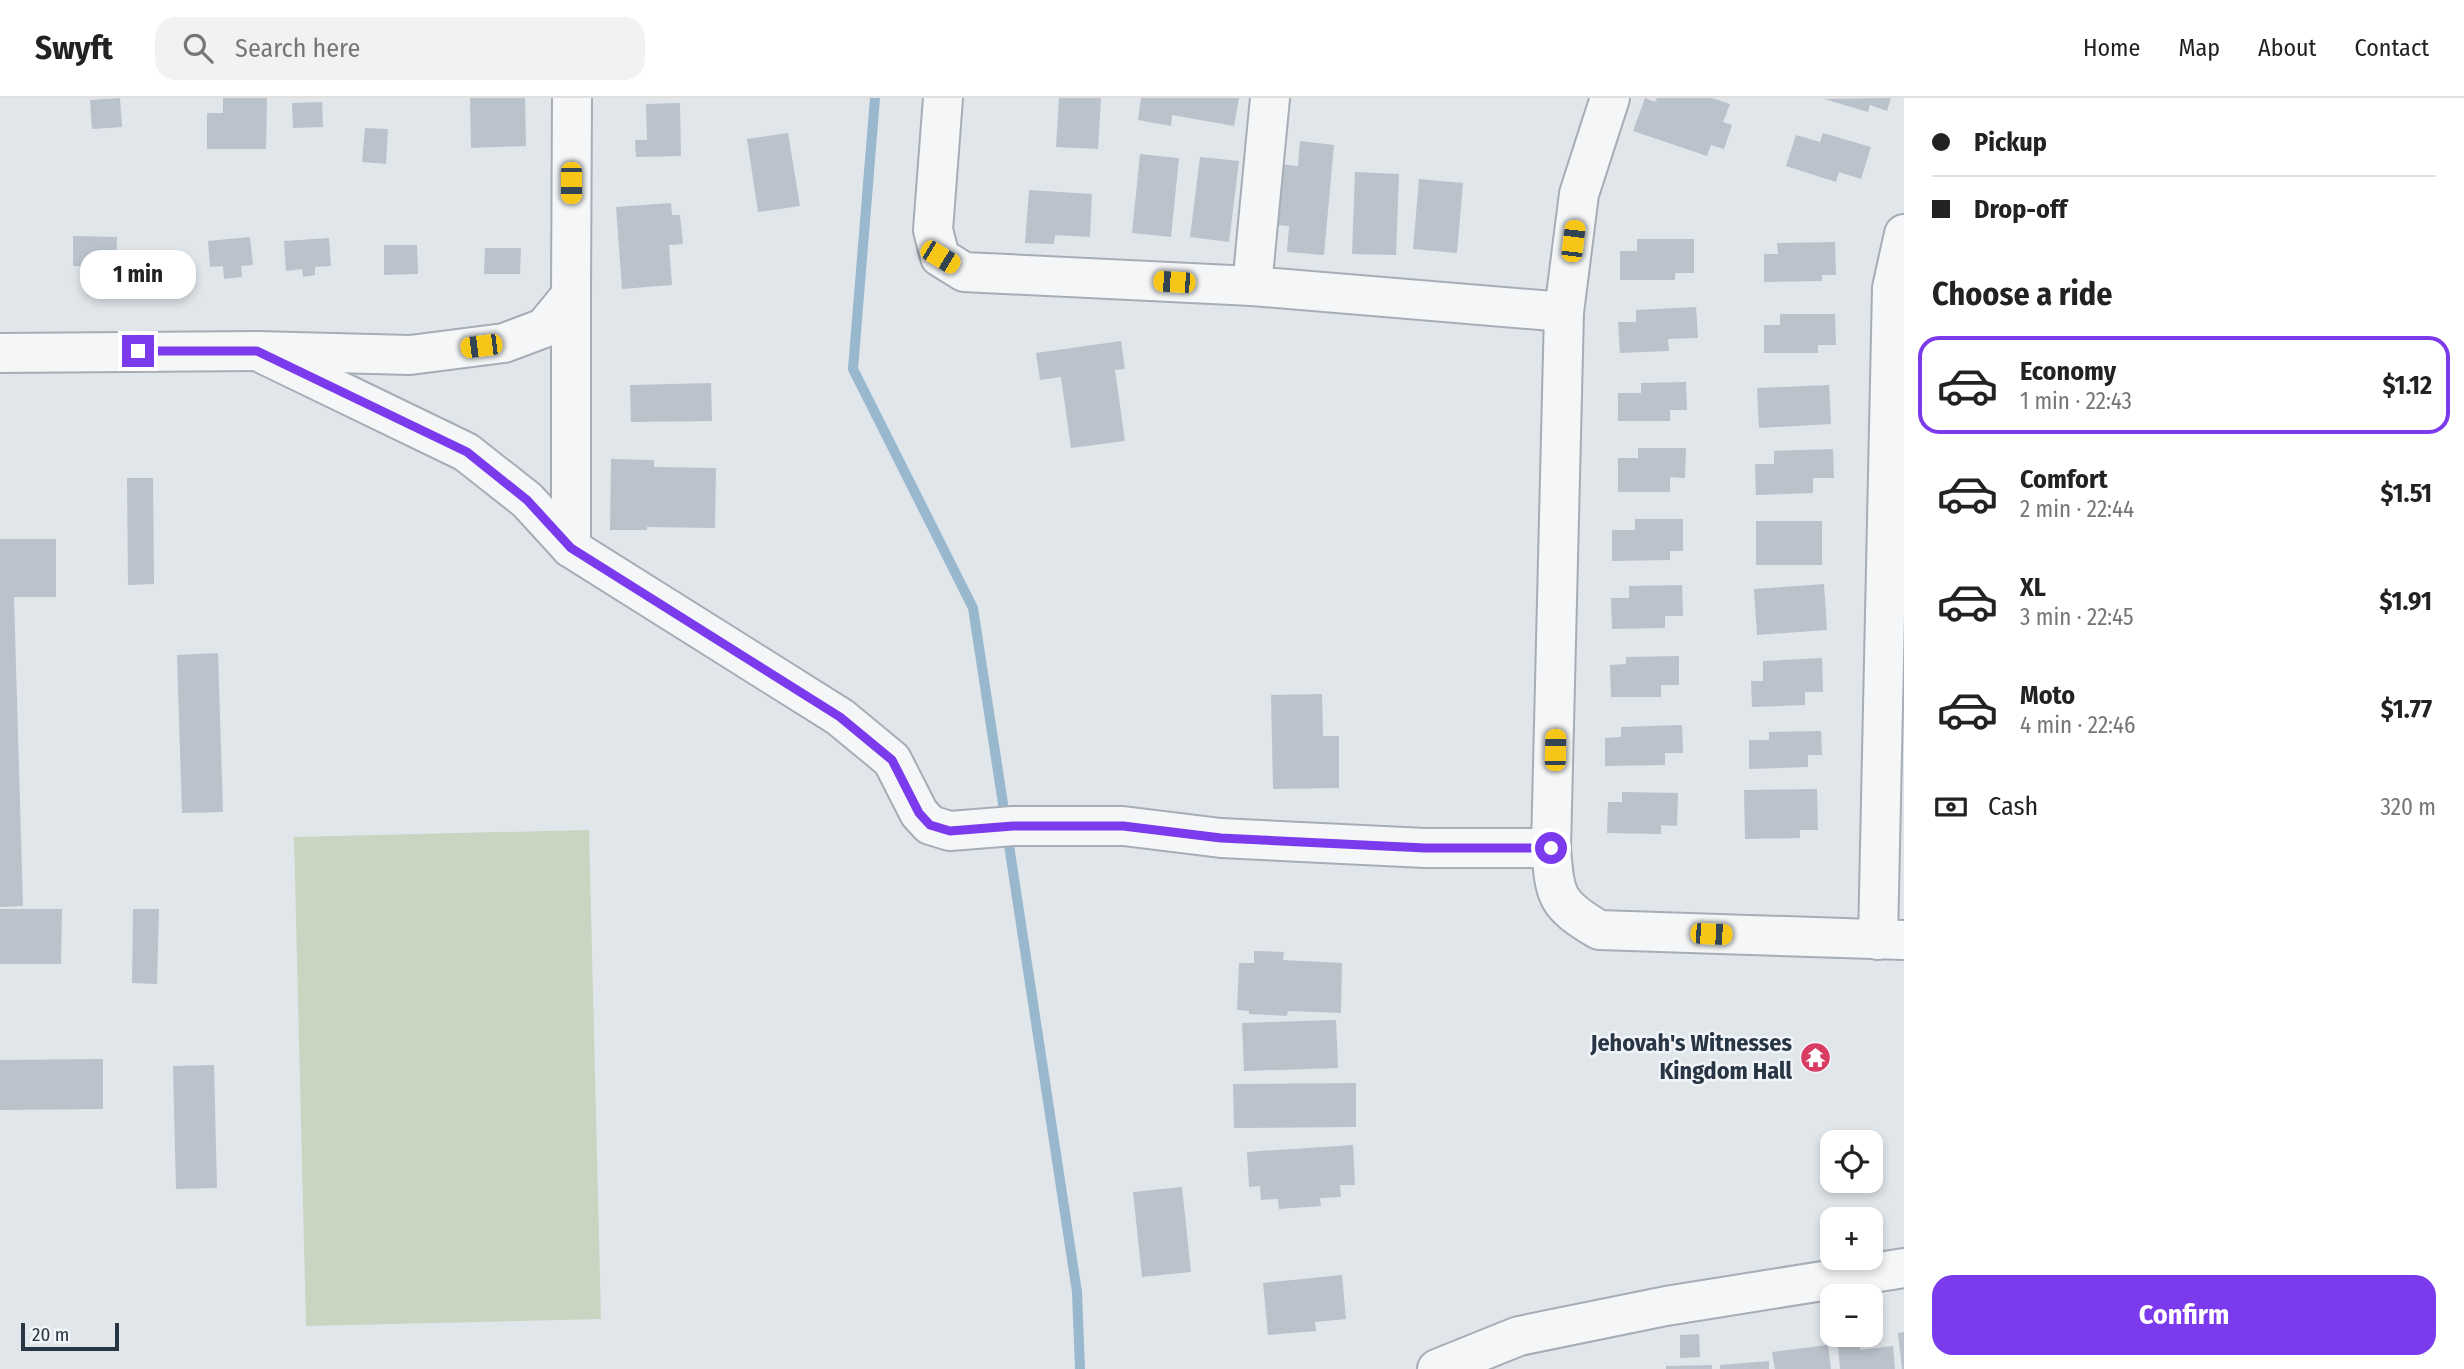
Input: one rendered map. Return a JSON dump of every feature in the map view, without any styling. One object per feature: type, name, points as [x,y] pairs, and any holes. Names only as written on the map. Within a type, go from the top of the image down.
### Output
[{"type":"street","points":[[571,548],[572,98]]},
{"type":"street","points":[[943,98],[933,230],[940,257],[964,272],[1252,286],[1564,312]]},
{"type":"street","points":[[1252,286],[1270,98]]},
{"type":"street","points":[[1610,98],[1579,194],[1564,312],[1551,848],[1554,888],[1572,914],[1599,930],[1891,940],[1892,288],[1904,234]]},
{"type":"street","points":[[0,352],[257,351],[410,355],[505,343],[544,328],[571,295]]},
{"type":"street","points":[[257,351],[467,452],[527,500],[571,548],[840,717],[892,760],[919,813],[930,825],[950,831],[996,827],[1123,826],[1221,838],[1411,848],[1551,848]]},
{"type":"street","points":[[1437,1369],[1519,1336],[1666,1306],[1904,1268]]},
{"type":"green space","points":[[589,830],[601,1319],[306,1326],[294,837]]},
{"type":"building","points":[[120,98],[122,127],[92,129],[90,100]]},
{"type":"building","points":[[223,98],[267,98],[266,149],[207,149],[207,113],[223,113]]},
{"type":"building","points":[[470,98],[525,98],[526,146],[471,148]]},
{"type":"building","points":[[1059,98],[1101,98],[1098,149],[1056,147]]},
{"type":"building","points":[[1141,98],[1239,98],[1234,126],[1172,115],[1171,126],[1138,120]]},
{"type":"building","points":[[1645,98],[1655,102],[1657,98],[1712,98],[1730,104],[1723,122],[1732,125],[1724,149],[1711,145],[1707,156],[1633,131]]},
{"type":"building","points":[[1891,98],[1887,111],[1870,105],[1868,112],[1824,99]]},
{"type":"building","points":[[322,102],[323,127],[293,128],[292,103]]},
{"type":"building","points":[[680,103],[681,156],[636,157],[635,140],[647,140],[646,104]]},
{"type":"building","points":[[365,128],[388,129],[386,164],[362,162]]},
{"type":"building","points":[[788,133],[800,206],[758,212],[747,139]]},
{"type":"building","points":[[1823,133],[1871,147],[1861,179],[1839,172],[1836,182],[1786,166],[1796,135],[1820,142]]},
{"type":"building","points":[[1300,141],[1334,145],[1324,255],[1287,252],[1289,226],[1274,225],[1279,164],[1298,166]]},
{"type":"building","points":[[1140,154],[1179,158],[1171,237],[1132,233]]},
{"type":"building","points":[[1200,157],[1239,161],[1229,242],[1190,237]]},
{"type":"building","points":[[1355,172],[1399,174],[1396,255],[1352,254]]},
{"type":"building","points":[[1419,179],[1463,183],[1457,253],[1413,249]]},
{"type":"building","points":[[1029,190],[1092,194],[1090,237],[1055,235],[1054,244],[1025,243]]},
{"type":"building","points":[[671,203],[672,215],[680,215],[683,244],[669,245],[672,285],[622,289],[616,207]]},
{"type":"building","points":[[73,236],[117,237],[116,267],[73,266]]},
{"type":"building","points":[[250,237],[253,265],[241,266],[242,277],[224,279],[223,266],[210,267],[208,241]]},
{"type":"building","points":[[329,238],[331,266],[315,267],[315,275],[303,277],[302,269],[286,271],[284,241]]},
{"type":"building","points":[[1637,239],[1694,239],[1694,273],[1675,273],[1675,280],[1620,280],[1620,251],[1637,251]]},
{"type":"building","points":[[1835,242],[1836,275],[1822,275],[1822,281],[1764,282],[1764,254],[1778,254],[1777,243]]},
{"type":"building","points":[[384,245],[417,245],[418,274],[384,275]]},
{"type":"building","points":[[485,248],[521,248],[520,274],[484,274]]},
{"type":"building","points":[[1696,307],[1698,338],[1668,339],[1669,351],[1620,353],[1618,322],[1636,322],[1636,310]]},
{"type":"building","points":[[1780,314],[1835,314],[1836,345],[1818,345],[1818,353],[1764,353],[1764,325],[1780,325]]},
{"type":"building","points":[[1121,341],[1125,369],[1115,370],[1125,441],[1071,448],[1061,377],[1040,380],[1036,353]]},
{"type":"building","points":[[1686,382],[1687,410],[1670,410],[1670,421],[1618,421],[1618,393],[1641,393],[1641,383]]},
{"type":"building","points":[[711,383],[712,421],[631,422],[630,385]]},
{"type":"building","points":[[1829,385],[1831,424],[1759,428],[1757,388]]},
{"type":"building","points":[[1638,448],[1686,448],[1685,478],[1670,477],[1670,492],[1618,492],[1618,458],[1638,458]]},
{"type":"building","points":[[1833,449],[1834,478],[1813,478],[1813,493],[1756,495],[1755,464],[1774,464],[1774,451]]},
{"type":"building","points":[[611,459],[654,460],[654,467],[716,468],[715,528],[647,527],[647,530],[610,530]]},
{"type":"building","points":[[127,478],[153,478],[154,584],[128,585]]},
{"type":"building","points":[[1635,519],[1683,519],[1683,551],[1670,551],[1670,560],[1612,561],[1612,530],[1635,530]]},
{"type":"building","points":[[1756,521],[1822,521],[1822,565],[1756,565]]},
{"type":"building","points":[[0,539],[56,539],[56,597],[14,597],[23,906],[0,907]]},
{"type":"building","points":[[1824,584],[1827,630],[1757,635],[1754,589]]},
{"type":"building","points":[[1682,585],[1683,616],[1665,616],[1665,628],[1612,629],[1611,598],[1629,598],[1629,586]]},
{"type":"building","points":[[218,653],[223,812],[182,813],[177,655]]},
{"type":"building","points":[[1679,656],[1679,685],[1661,685],[1661,697],[1611,697],[1610,665],[1626,664],[1626,657]]},
{"type":"building","points":[[1822,658],[1823,692],[1805,692],[1805,705],[1752,707],[1751,681],[1763,681],[1763,661]]},
{"type":"building","points":[[1322,694],[1323,736],[1339,736],[1339,788],[1273,789],[1271,695]]},
{"type":"building","points":[[1682,725],[1683,753],[1665,753],[1665,765],[1605,766],[1605,738],[1621,737],[1621,727]]},
{"type":"building","points":[[1821,731],[1822,755],[1808,755],[1808,767],[1749,769],[1749,740],[1769,740],[1769,732]]},
{"type":"building","points":[[1817,789],[1818,830],[1800,830],[1800,838],[1745,839],[1744,790]]},
{"type":"building","points":[[1622,792],[1678,793],[1677,826],[1661,825],[1661,834],[1607,833],[1608,802],[1622,802]]},
{"type":"building","points":[[0,909],[62,909],[61,964],[0,964]]},
{"type":"building","points":[[133,909],[159,909],[157,984],[132,983]]},
{"type":"building","points":[[1254,951],[1284,952],[1283,960],[1342,963],[1341,1013],[1288,1011],[1287,1016],[1249,1014],[1249,1011],[1237,1010],[1239,963],[1254,963]]},
{"type":"building","points":[[1336,1020],[1338,1068],[1244,1071],[1242,1023]]},
{"type":"building","points":[[103,1059],[103,1109],[0,1110],[0,1060]]},
{"type":"building","points":[[214,1065],[217,1188],[176,1189],[173,1066]]},
{"type":"building","points":[[1356,1083],[1356,1127],[1234,1128],[1233,1084]]},
{"type":"building","points":[[1353,1145],[1355,1185],[1340,1185],[1341,1197],[1320,1198],[1321,1206],[1279,1209],[1278,1199],[1261,1200],[1260,1186],[1249,1187],[1247,1152]]},
{"type":"building","points":[[1182,1187],[1191,1272],[1142,1277],[1133,1192]]},
{"type":"building","points":[[1342,1275],[1346,1319],[1315,1322],[1316,1331],[1268,1335],[1263,1283]]},
{"type":"building","points":[[1904,1332],[1904,1369],[1902,1369],[1898,1333]]},
{"type":"building","points":[[1699,1334],[1700,1357],[1680,1358],[1680,1335]]},
{"type":"building","points":[[1893,1346],[1895,1369],[1840,1369],[1838,1347],[1860,1347],[1860,1350]]},
{"type":"building","points":[[1828,1347],[1831,1369],[1775,1369],[1772,1352]]},
{"type":"building","points":[[1769,1361],[1769,1369],[1720,1369],[1720,1365]]},
{"type":"building","points":[[1712,1365],[1712,1369],[1666,1369],[1666,1366]]},
{"type":"waterway","points":[[875,98],[853,369],[973,608],[1005,817]]},
{"type":"waterway","points":[[1007,832],[1077,1292],[1080,1369]]},
{"type":"place","name":"Jehovah's Witnesses Kingdom Hall","points":[[1815,1057]]},
{"type":"route","points":[[138,351],[257,351],[467,452],[527,500],[571,548],[840,717],[892,760],[919,813],[930,825],[950,831],[1013,826],[1123,826],[1221,838],[1425,848],[1551,848]]}]
